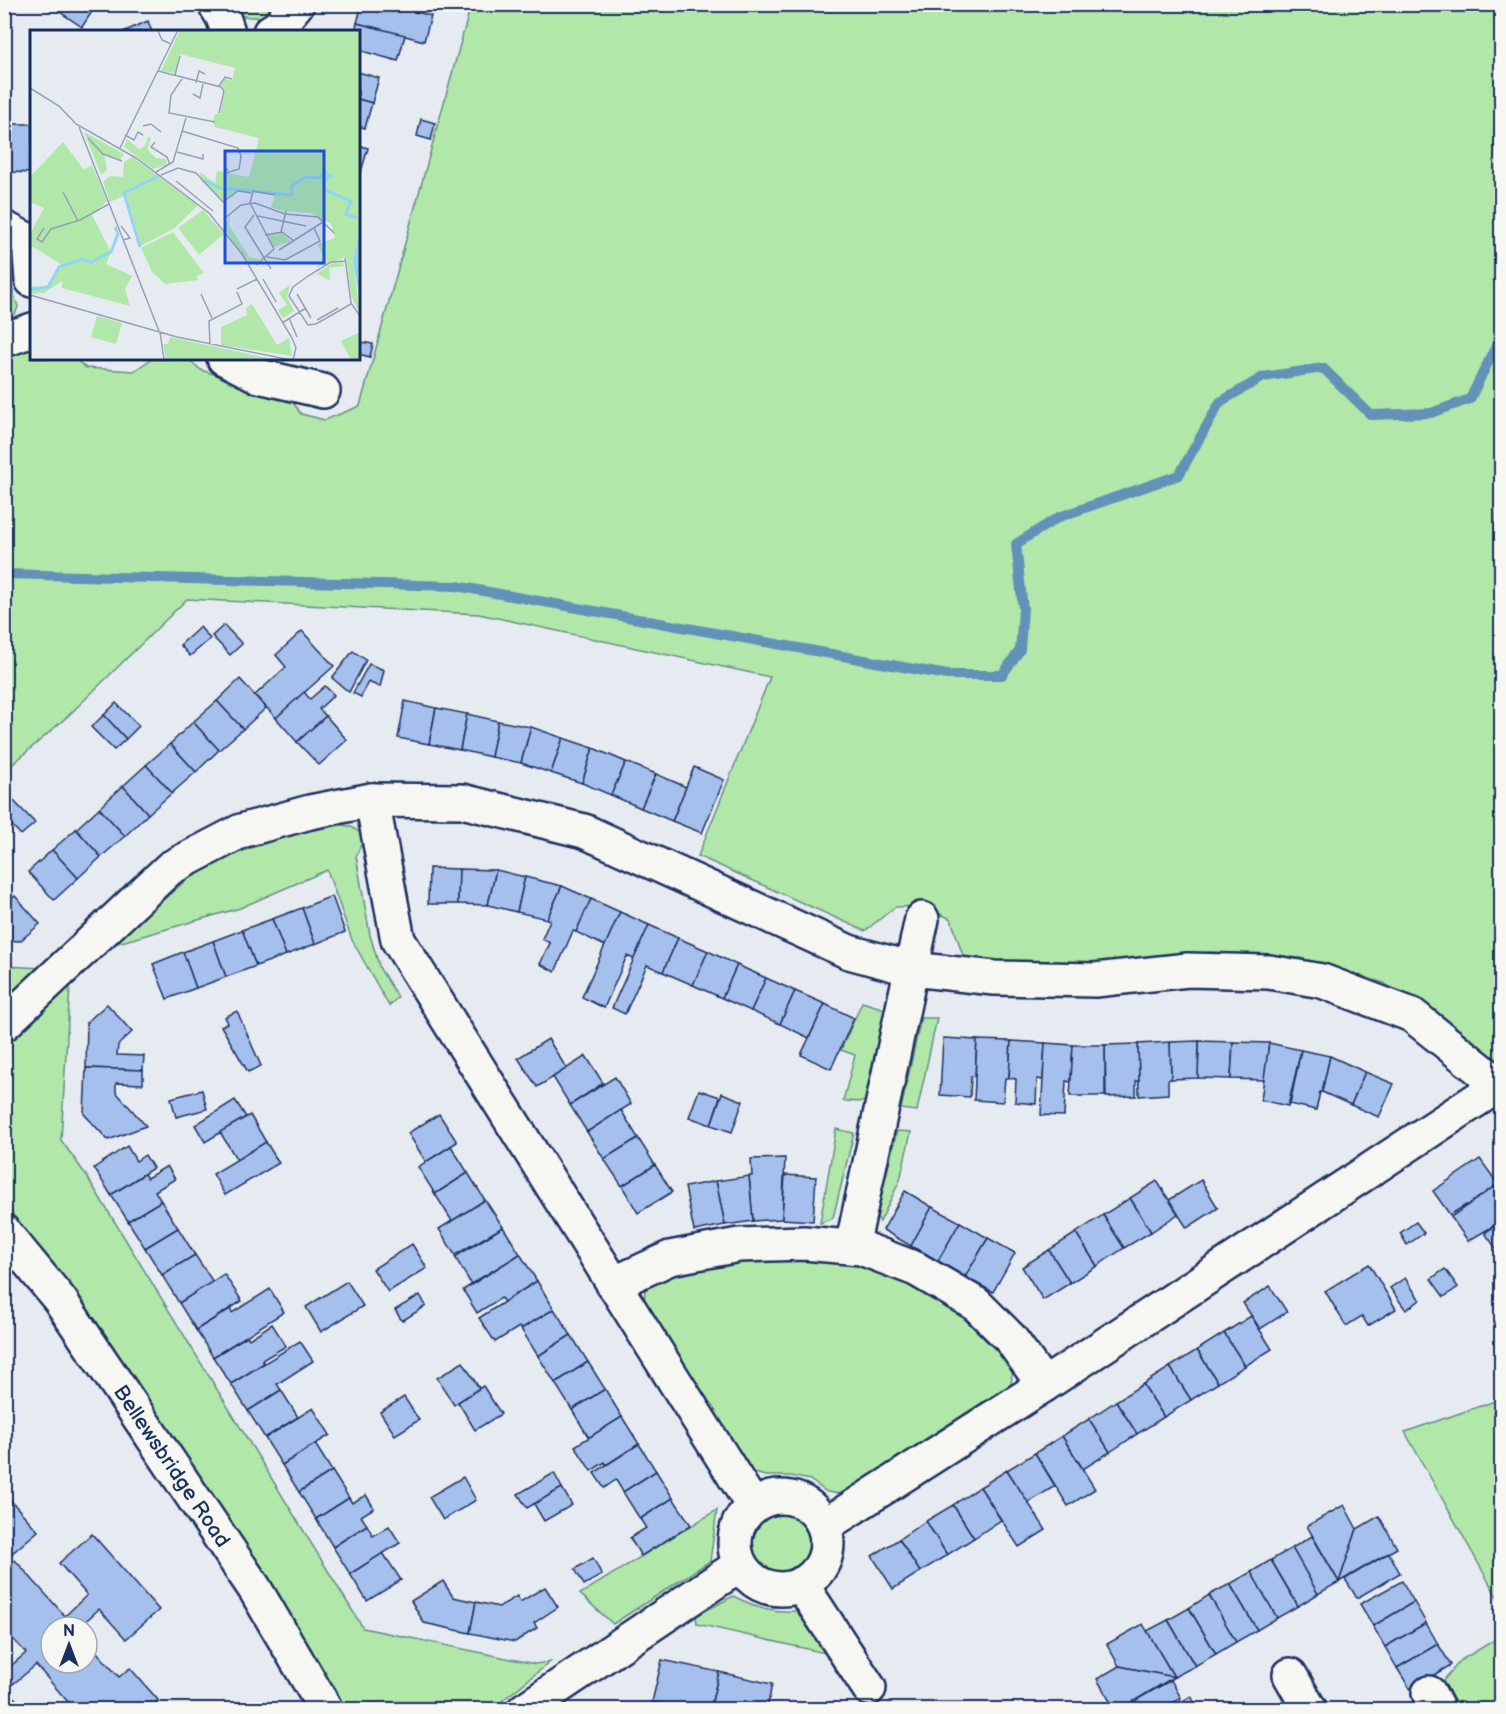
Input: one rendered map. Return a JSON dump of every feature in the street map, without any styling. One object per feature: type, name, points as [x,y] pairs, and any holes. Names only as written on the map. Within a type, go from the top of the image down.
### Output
[{"type":"street","points":[[215,4],[227,30]]},
{"type":"street","points":[[273,30],[297,4]]},
{"type":"street","points":[[4,228],[29,241],[30,254]]},
{"type":"street","points":[[4,333],[10,338],[30,331]]},
{"type":"street","points":[[228,360],[259,376],[323,391]]},
{"type":"street","points":[[372,800],[398,940],[753,1506]]},
{"type":"street","points":[[4,1024],[170,868],[241,831],[310,812],[372,800],[462,801],[584,831],[849,952],[912,969],[994,978],[1095,980],[1188,970],[1269,972],[1322,981],[1412,1015],[1500,1086],[1044,1385],[824,1526]]},
{"type":"street","points":[[852,1247],[922,919]]},
{"type":"street","name":"Bellewsbridge Road","points":[[4,1232],[60,1300],[248,1579],[326,1710]]},
{"type":"street","points":[[613,1284],[670,1258],[739,1245],[804,1243],[861,1248],[916,1269],[976,1304],[1010,1338],[1044,1385]]},
{"type":"street","points":[[772,1497],[793,1498],[812,1508],[824,1526],[827,1543],[824,1560],[815,1574],[801,1584],[785,1589],[767,1587],[751,1579],[740,1565],[734,1550],[735,1533],[741,1517],[753,1506],[772,1497]]},
{"type":"street","points":[[524,1710],[740,1565]]},
{"type":"street","points":[[801,1584],[869,1688]]},
{"type":"street","points":[[1290,1675],[1310,1710]]},
{"type":"green space","points":[[229,5],[280,5],[265,17],[255,17],[240,15]]},
{"type":"green space","points":[[471,5],[1501,5],[1501,1066],[1384,983],[1300,958],[1211,952],[1112,965],[1013,964],[964,959],[951,919],[923,906],[895,907],[865,931],[698,856],[770,677],[479,614],[187,599],[68,716],[5,769],[4,345],[30,349],[30,360],[76,360],[86,368],[134,371],[150,360],[189,360],[201,370],[290,398],[301,414],[325,420],[360,406]]},
{"type":"green space","points":[[5,264],[10,266],[13,292],[18,307],[15,314],[5,310]]},
{"type":"green space","points":[[335,824],[350,826],[365,836],[356,856],[370,935],[380,969],[398,997],[389,1006],[352,940],[327,870],[240,908],[111,945],[190,877],[235,854],[279,838]]},
{"type":"green space","points":[[5,966],[41,968],[5,1000]]},
{"type":"green space","points":[[70,985],[61,1140],[86,1175],[363,1628],[535,1664],[550,1662],[492,1709],[464,1709],[439,1702],[383,1702],[342,1706],[262,1575],[5,1203],[4,1105],[12,1042],[23,1019]]},
{"type":"green space","points":[[862,1002],[885,1009],[865,1102],[843,1101],[855,1055],[841,1050]]},
{"type":"green space","points":[[921,1018],[937,1018],[917,1111],[901,1109]]},
{"type":"green space","points":[[836,1129],[854,1133],[833,1218],[820,1223]]},
{"type":"green space","points":[[897,1131],[911,1132],[900,1180],[880,1222],[876,1215]]},
{"type":"green space","points":[[802,1255],[866,1265],[949,1304],[1013,1367],[1011,1384],[841,1494],[827,1492],[810,1480],[791,1476],[765,1476],[749,1471],[644,1305],[645,1289],[656,1280],[721,1261]]},
{"type":"green space","points":[[1502,1399],[1501,1604],[1405,1432]]},
{"type":"green space","points":[[717,1510],[710,1561],[613,1624],[580,1594]]},
{"type":"green space","points":[[775,1515],[787,1515],[797,1519],[805,1527],[809,1543],[805,1559],[797,1567],[787,1571],[775,1571],[765,1567],[757,1559],[753,1549],[753,1537],[757,1527],[765,1519]]},
{"type":"green space","points":[[733,1596],[768,1609],[805,1610],[831,1649],[825,1653],[697,1624],[696,1616]]},
{"type":"green space","points":[[1501,1636],[1501,1709],[1457,1709],[1441,1683],[1461,1660]]},
{"type":"building","points":[[49,4],[66,4],[60,12]]},
{"type":"building","points":[[66,4],[97,4],[82,27],[60,12]]},
{"type":"building","points":[[362,4],[389,4],[431,16],[424,41],[357,23]]},
{"type":"building","points":[[148,21],[151,30],[128,30]]},
{"type":"building","points":[[357,23],[405,35],[398,61],[360,51],[360,30],[355,30]]},
{"type":"building","points":[[360,73],[379,78],[372,103],[360,100]]},
{"type":"building","points":[[360,100],[372,103],[365,128],[360,127]]},
{"type":"building","points":[[421,119],[435,123],[431,140],[417,136]]},
{"type":"building","points":[[4,124],[12,124],[11,172],[4,172]]},
{"type":"building","points":[[12,124],[30,124],[30,173],[11,172]]},
{"type":"building","points":[[360,146],[368,148],[360,172]]},
{"type":"building","points":[[361,342],[373,344],[370,357],[360,354]]},
{"type":"building","points":[[224,625],[242,644],[230,655],[212,636]]},
{"type":"building","points":[[200,627],[210,639],[190,656],[180,645]]},
{"type":"building","points":[[302,631],[334,666],[276,718],[255,695],[286,667],[276,655]]},
{"type":"building","points":[[353,651],[366,660],[349,692],[332,678]]},
{"type":"building","points":[[369,664],[384,670],[380,687],[368,682],[361,697],[353,693]]},
{"type":"building","points":[[240,679],[266,708],[243,729],[217,701]]},
{"type":"building","points":[[325,686],[334,695],[319,709],[326,716],[297,742],[276,718],[304,692],[310,699]]},
{"type":"building","points":[[217,701],[243,729],[219,750],[193,722]]},
{"type":"building","points":[[405,701],[436,708],[429,744],[398,738]]},
{"type":"building","points":[[116,703],[139,726],[126,739],[104,715]]},
{"type":"building","points":[[436,708],[467,714],[460,750],[429,744]]},
{"type":"building","points":[[467,714],[498,721],[491,757],[460,750]]},
{"type":"building","points":[[104,715],[126,739],[114,750],[91,727]]},
{"type":"building","points":[[326,716],[347,740],[319,765],[297,742]]},
{"type":"building","points":[[498,721],[531,727],[521,763],[491,757]]},
{"type":"building","points":[[193,722],[219,750],[196,772],[170,744]]},
{"type":"building","points":[[531,727],[563,738],[551,773],[521,763]]},
{"type":"building","points":[[563,738],[593,748],[582,783],[551,773]]},
{"type":"building","points":[[170,744],[196,772],[172,793],[146,765]]},
{"type":"building","points":[[593,748],[626,762],[611,795],[582,783]]},
{"type":"building","points":[[626,762],[656,774],[641,808],[611,795]]},
{"type":"building","points":[[146,765],[172,793],[148,814],[123,786]]},
{"type":"building","points":[[694,767],[724,780],[702,833],[672,821]]},
{"type":"building","points":[[656,774],[686,787],[672,821],[641,808]]},
{"type":"building","points":[[123,786],[148,814],[125,836],[99,808]]},
{"type":"building","points":[[9,796],[35,823],[21,835],[4,817],[4,800]]},
{"type":"building","points":[[99,808],[125,836],[101,857],[76,829]]},
{"type":"building","points":[[76,829],[101,857],[78,878],[52,850]]},
{"type":"building","points":[[52,850],[78,878],[54,900],[28,872]]},
{"type":"building","points":[[429,868],[459,869],[458,904],[428,904]]},
{"type":"building","points":[[459,869],[496,870],[488,905],[458,904]]},
{"type":"building","points":[[496,870],[525,877],[517,912],[488,905]]},
{"type":"building","points":[[525,877],[562,886],[547,919],[517,912]]},
{"type":"building","points":[[562,886],[591,899],[576,932],[573,931],[555,972],[540,964],[550,943],[542,939],[550,920],[547,919]]},
{"type":"building","points":[[15,896],[40,924],[20,941],[4,940],[4,905]]},
{"type":"building","points":[[332,896],[345,932],[315,944],[302,908]]},
{"type":"building","points":[[591,899],[620,912],[605,946],[576,932]]},
{"type":"building","points":[[302,908],[315,944],[286,955],[272,919]]},
{"type":"building","points":[[620,912],[649,925],[634,959],[627,956],[604,1008],[582,997]]},
{"type":"building","points":[[272,919],[286,955],[256,966],[242,930]]},
{"type":"building","points":[[649,925],[678,938],[663,972],[647,965],[625,1014],[612,1008]]},
{"type":"building","points":[[242,930],[256,966],[226,977],[213,941]]},
{"type":"building","points":[[678,938],[708,951],[693,985],[663,972]]},
{"type":"building","points":[[213,941],[226,977],[196,988],[183,952]]},
{"type":"building","points":[[708,951],[737,965],[722,998],[693,985]]},
{"type":"building","points":[[183,952],[196,988],[167,999],[153,964]]},
{"type":"building","points":[[737,965],[766,978],[751,1011],[722,998]]},
{"type":"building","points":[[766,978],[795,991],[780,1024],[751,1011]]},
{"type":"building","points":[[795,991],[825,1004],[809,1038],[780,1024]]},
{"type":"building","points":[[107,1004],[132,1032],[118,1045],[117,1055],[144,1056],[143,1070],[86,1068],[87,1022]]},
{"type":"building","points":[[825,1004],[854,1018],[831,1069],[801,1055]]},
{"type":"building","points":[[237,1011],[261,1066],[248,1072],[221,1026],[228,1023],[225,1017]]},
{"type":"building","points":[[943,1038],[977,1040],[975,1077],[971,1076],[970,1097],[940,1095]]},
{"type":"building","points":[[548,1039],[567,1069],[537,1087],[518,1058]]},
{"type":"building","points":[[977,1040],[1011,1041],[1009,1078],[1005,1078],[1003,1102],[974,1100]]},
{"type":"building","points":[[1011,1041],[1045,1043],[1043,1080],[1037,1079],[1036,1104],[1015,1102],[1016,1079],[1009,1078]]},
{"type":"building","points":[[1199,1041],[1233,1042],[1231,1079],[1198,1078]]},
{"type":"building","points":[[1199,1041],[1198,1078],[1171,1079],[1170,1042]]},
{"type":"building","points":[[1170,1042],[1171,1079],[1168,1080],[1168,1094],[1139,1096],[1138,1044]]},
{"type":"building","points":[[1233,1042],[1269,1043],[1265,1080],[1231,1079]]},
{"type":"building","points":[[1045,1043],[1073,1045],[1071,1082],[1066,1081],[1064,1116],[1041,1115]]},
{"type":"building","points":[[1269,1043],[1301,1050],[1288,1106],[1261,1100]]},
{"type":"building","points":[[1138,1044],[1139,1081],[1136,1081],[1136,1096],[1106,1097],[1105,1045]]},
{"type":"building","points":[[1073,1045],[1105,1045],[1105,1096],[1070,1096]]},
{"type":"building","points":[[1301,1050],[1330,1056],[1316,1110],[1290,1104]]},
{"type":"building","points":[[586,1056],[603,1083],[570,1105],[553,1077]]},
{"type":"building","points":[[1330,1056],[1365,1072],[1351,1105],[1322,1092]]},
{"type":"building","points":[[86,1068],[143,1070],[143,1084],[116,1083],[116,1092],[146,1126],[108,1140],[84,1114]]},
{"type":"building","points":[[1365,1072],[1394,1084],[1379,1117],[1351,1105]]},
{"type":"building","points":[[615,1077],[631,1104],[587,1132],[570,1105]]},
{"type":"building","points":[[202,1090],[207,1109],[176,1117],[171,1098]]},
{"type":"building","points":[[699,1090],[720,1097],[711,1125],[689,1117]]},
{"type":"building","points":[[722,1093],[743,1101],[732,1132],[711,1125]]},
{"type":"building","points":[[235,1100],[246,1117],[205,1142],[195,1125]]},
{"type":"building","points":[[621,1110],[638,1138],[604,1159],[587,1132]]},
{"type":"building","points":[[439,1114],[457,1142],[426,1162],[408,1133]]},
{"type":"building","points":[[250,1115],[266,1142],[237,1160],[220,1132]]},
{"type":"building","points":[[638,1138],[655,1165],[622,1186],[604,1159]]},
{"type":"building","points":[[266,1142],[279,1163],[225,1195],[213,1174]]},
{"type":"building","points":[[127,1146],[136,1161],[145,1155],[153,1168],[111,1195],[94,1168]]},
{"type":"building","points":[[451,1146],[468,1173],[435,1194],[418,1167]]},
{"type":"building","points":[[785,1158],[782,1219],[753,1221],[749,1176],[752,1176],[751,1159]]},
{"type":"building","points":[[1480,1159],[1498,1184],[1450,1215],[1433,1191]]},
{"type":"building","points":[[655,1165],[672,1192],[638,1213],[622,1186]]},
{"type":"building","points":[[167,1166],[175,1179],[155,1191],[161,1201],[128,1221],[111,1195],[144,1174],[147,1178]]},
{"type":"building","points":[[468,1173],[485,1200],[452,1221],[435,1194]]},
{"type":"building","points":[[785,1175],[816,1177],[813,1221],[782,1219]]},
{"type":"building","points":[[749,1176],[753,1221],[725,1225],[716,1181]]},
{"type":"building","points":[[1201,1180],[1218,1208],[1187,1228],[1169,1200]]},
{"type":"building","points":[[716,1181],[725,1225],[694,1231],[685,1187]]},
{"type":"building","points":[[1157,1181],[1178,1214],[1151,1232],[1130,1198]]},
{"type":"building","points":[[1498,1184],[1502,1189],[1502,1221],[1468,1241],[1451,1217]]},
{"type":"building","points":[[905,1191],[932,1207],[911,1246],[883,1230]]},
{"type":"building","points":[[1130,1198],[1151,1232],[1124,1248],[1103,1215]]},
{"type":"building","points":[[485,1200],[503,1227],[455,1255],[439,1229]]},
{"type":"building","points":[[161,1201],[178,1228],[145,1248],[128,1221]]},
{"type":"building","points":[[932,1207],[960,1222],[938,1261],[911,1246]]},
{"type":"building","points":[[1103,1215],[1124,1248],[1097,1266],[1076,1233]]},
{"type":"building","points":[[1502,1221],[1502,1257],[1485,1233]]},
{"type":"building","points":[[960,1222],[988,1238],[965,1277],[938,1261]]},
{"type":"building","points":[[1416,1222],[1424,1233],[1407,1245],[1400,1233]]},
{"type":"building","points":[[503,1227],[520,1254],[471,1284],[455,1257]]},
{"type":"building","points":[[178,1228],[195,1255],[162,1275],[145,1248]]},
{"type":"building","points":[[1076,1233],[1097,1266],[1070,1283],[1049,1250]]},
{"type":"building","points":[[988,1238],[1015,1253],[993,1292],[965,1277]]},
{"type":"building","points":[[412,1244],[427,1268],[388,1292],[373,1269]]},
{"type":"building","points":[[1049,1250],[1070,1283],[1043,1300],[1022,1267]]},
{"type":"building","points":[[520,1254],[537,1281],[504,1302],[501,1298],[477,1313],[463,1290]]},
{"type":"building","points":[[195,1255],[213,1282],[179,1303],[162,1275]]},
{"type":"building","points":[[1369,1264],[1396,1309],[1368,1326],[1362,1316],[1346,1326],[1325,1291]]},
{"type":"building","points":[[1445,1269],[1458,1287],[1444,1297],[1431,1279]]},
{"type":"building","points":[[224,1274],[242,1301],[196,1330],[179,1303]]},
{"type":"building","points":[[1405,1278],[1420,1300],[1406,1310],[1390,1288]]},
{"type":"building","points":[[347,1281],[363,1306],[321,1332],[306,1307]]},
{"type":"building","points":[[537,1281],[554,1309],[495,1342],[479,1318]]},
{"type":"building","points":[[1270,1286],[1287,1312],[1260,1329],[1243,1303]]},
{"type":"building","points":[[270,1289],[284,1312],[213,1357],[196,1330],[230,1309],[232,1313]]},
{"type":"building","points":[[420,1295],[426,1306],[402,1321],[395,1310]]},
{"type":"building","points":[[554,1309],[571,1335],[538,1356],[521,1329]]},
{"type":"building","points":[[1251,1316],[1272,1349],[1245,1366],[1224,1333]]},
{"type":"building","points":[[272,1324],[286,1346],[262,1360],[264,1363],[231,1384],[213,1357],[247,1336],[249,1339]]},
{"type":"building","points":[[1224,1333],[1245,1366],[1218,1383],[1197,1350]]},
{"type":"building","points":[[571,1335],[588,1362],[555,1383],[538,1356]]},
{"type":"building","points":[[300,1341],[313,1361],[277,1384],[281,1390],[248,1411],[231,1384]]},
{"type":"building","points":[[1197,1350],[1218,1383],[1191,1400],[1170,1367]]},
{"type":"building","points":[[463,1362],[479,1388],[454,1405],[437,1378]]},
{"type":"building","points":[[588,1362],[605,1389],[572,1410],[555,1383]]},
{"type":"building","points":[[1170,1367],[1191,1400],[1164,1417],[1143,1384]]},
{"type":"building","points":[[1143,1384],[1164,1417],[1137,1434],[1116,1401]]},
{"type":"building","points":[[483,1386],[501,1414],[475,1430],[458,1402]]},
{"type":"building","points":[[605,1389],[622,1417],[589,1438],[572,1410]]},
{"type":"building","points":[[281,1390],[298,1417],[265,1438],[248,1411]]},
{"type":"building","points":[[404,1397],[419,1420],[395,1435],[380,1412]]},
{"type":"building","points":[[1116,1401],[1137,1434],[1110,1452],[1089,1419]]},
{"type":"building","points":[[313,1408],[330,1435],[282,1465],[265,1438]]},
{"type":"building","points":[[622,1417],[639,1444],[606,1465],[605,1462],[591,1471],[575,1446]]},
{"type":"building","points":[[1089,1419],[1110,1452],[1083,1469],[1062,1436]]},
{"type":"building","points":[[1062,1436],[1095,1489],[1068,1506],[1035,1453]]},
{"type":"building","points":[[315,1444],[332,1471],[299,1492],[282,1465]]},
{"type":"building","points":[[639,1444],[656,1471],[623,1492],[616,1480],[604,1488],[594,1473]]},
{"type":"building","points":[[1035,1453],[1055,1486],[1028,1503],[1007,1470]]},
{"type":"building","points":[[1007,1470],[1046,1530],[1019,1547],[980,1487]]},
{"type":"building","points":[[332,1471],[349,1498],[316,1519],[299,1492]]},
{"type":"building","points":[[656,1471],[673,1498],[640,1519],[623,1492]]},
{"type":"building","points":[[554,1473],[562,1488],[527,1508],[518,1494]]},
{"type":"building","points":[[463,1477],[476,1500],[443,1520],[429,1497]]},
{"type":"building","points":[[980,1487],[1001,1520],[974,1538],[953,1505]]},
{"type":"building","points":[[562,1488],[572,1505],[544,1521],[534,1504]]},
{"type":"building","points":[[4,1493],[38,1531],[4,1560]]},
{"type":"building","points":[[366,1495],[374,1508],[361,1516],[367,1525],[333,1547],[316,1519],[349,1498],[352,1503]]},
{"type":"building","points":[[673,1498],[691,1525],[641,1556],[630,1538],[646,1528],[640,1519]]},
{"type":"building","points":[[953,1505],[974,1538],[947,1555],[926,1521]]},
{"type":"building","points":[[1344,1505],[1357,1529],[1339,1582],[1307,1526]]},
{"type":"building","points":[[1379,1516],[1397,1548],[1339,1582],[1357,1529]]},
{"type":"building","points":[[926,1521],[947,1555],[920,1572],[899,1539]]},
{"type":"building","points":[[367,1525],[373,1536],[389,1526],[400,1543],[350,1574],[333,1547]]},
{"type":"building","points":[[92,1534],[159,1610],[126,1639],[99,1609],[92,1615],[66,1615],[87,1595],[59,1563]]},
{"type":"building","points":[[1312,1536],[1339,1582],[1318,1594],[1292,1548]]},
{"type":"building","points":[[899,1539],[920,1572],[893,1589],[872,1556]]},
{"type":"building","points":[[1292,1548],[1318,1594],[1298,1606],[1271,1560]]},
{"type":"building","points":[[383,1553],[401,1580],[367,1601],[350,1574]]},
{"type":"building","points":[[1389,1553],[1400,1573],[1357,1598],[1345,1579]]},
{"type":"building","points":[[593,1558],[602,1575],[584,1585],[575,1569]]},
{"type":"building","points":[[15,1560],[64,1615],[39,1615],[39,1668],[36,1665],[7,1689],[25,1710],[4,1710],[4,1668],[6,1670],[26,1653],[4,1629],[4,1569]]},
{"type":"building","points":[[1271,1560],[1298,1606],[1277,1618],[1251,1572]]},
{"type":"building","points":[[1251,1572],[1277,1618],[1257,1630],[1230,1584]]},
{"type":"building","points":[[443,1581],[453,1597],[476,1602],[470,1633],[424,1623],[411,1601]]},
{"type":"building","points":[[1402,1581],[1414,1602],[1373,1626],[1360,1604]]},
{"type":"building","points":[[1230,1584],[1257,1630],[1236,1642],[1209,1595]]},
{"type":"building","points":[[545,1587],[558,1607],[534,1623],[537,1628],[515,1642],[470,1633],[476,1602],[499,1607],[517,1596],[520,1602]]},
{"type":"building","points":[[1209,1595],[1236,1642],[1216,1654],[1189,1608]]},
{"type":"building","points":[[1414,1602],[1426,1623],[1385,1647],[1373,1626]]},
{"type":"building","points":[[1189,1608],[1216,1654],[1195,1666],[1168,1620]]},
{"type":"building","points":[[1168,1620],[1195,1666],[1174,1677],[1147,1631]]},
{"type":"building","points":[[1426,1623],[1438,1644],[1397,1668],[1385,1647]]},
{"type":"building","points":[[1143,1624],[1174,1677],[1119,1666],[1107,1644]]},
{"type":"building","points":[[1438,1644],[1451,1665],[1410,1689],[1397,1668]]},
{"type":"building","points":[[99,1654],[119,1677],[130,1668],[158,1700],[147,1710],[75,1710],[45,1675],[99,1675]]},
{"type":"building","points":[[662,1660],[719,1672],[710,1710],[685,1710],[652,1702]]},
{"type":"building","points":[[1119,1666],[1174,1677],[1119,1710],[1115,1710],[1097,1679]]},
{"type":"building","points":[[719,1672],[772,1684],[767,1710],[710,1710]]},
{"type":"building","points":[[1171,1680],[1181,1698],[1161,1710],[1135,1710],[1131,1703]]},
{"type":"building","points":[[1191,1696],[1199,1710],[1168,1710]]},
{"type":"waterway","points":[[4,574],[456,586],[947,675],[1002,675],[1020,650],[1023,609],[1016,544],[1059,517],[1179,475],[1220,402],[1263,377],[1323,368],[1371,415],[1431,413],[1470,399],[1497,344],[1502,340]]},
{"type":"waterway","points":[[1502,497],[1499,533],[1502,539]]}]
